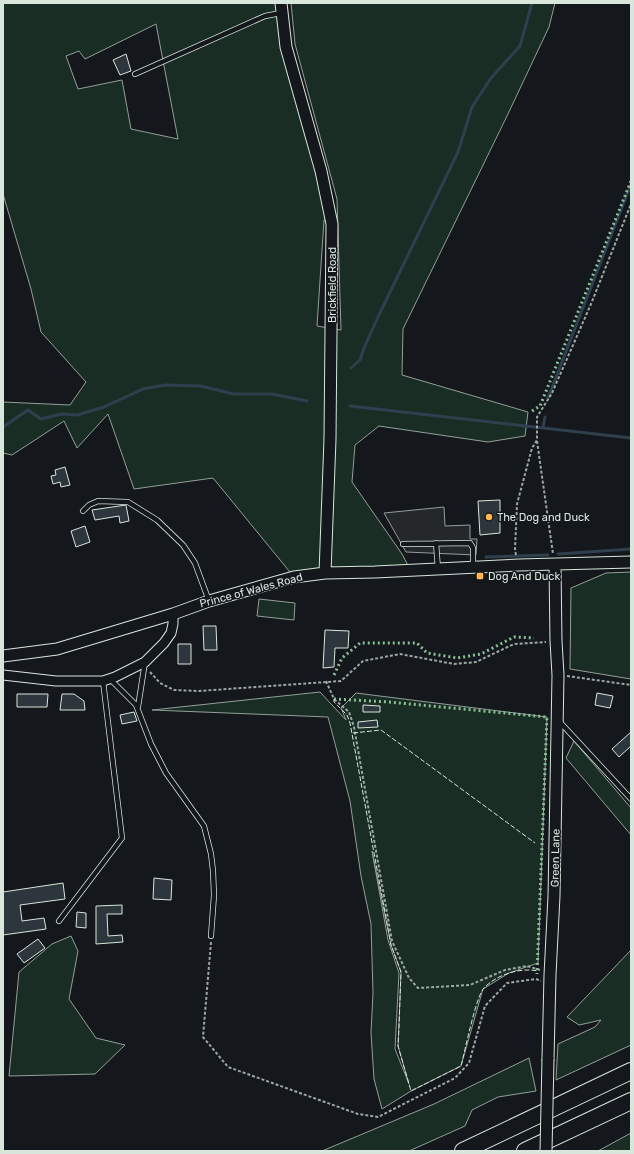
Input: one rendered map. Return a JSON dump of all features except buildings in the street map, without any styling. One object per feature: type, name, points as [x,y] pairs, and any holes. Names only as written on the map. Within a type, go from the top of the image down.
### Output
[{"type":"highway","points":[[463,1151],[631,1071]]},
{"type":"highway","points":[[525,1151],[631,1101]]},
{"type":"street","name":"Brickfield Road","points":[[281,8],[286,47],[321,171],[332,224],[330,439],[325,572]]},
{"type":"street","name":"Prince of Wales Road","points":[[3,656],[57,650],[173,614],[209,601],[294,577],[325,572],[375,572],[519,565],[631,562]]},
{"type":"street","name":"Green Lane","points":[[546,1151],[550,979],[554,896],[558,675],[554,565]]},
{"type":"street","points":[[3,675],[56,681],[106,680],[145,662],[164,643],[171,633],[173,614]]},
{"type":"lane","points":[[135,74],[281,8]]},
{"type":"lane","points":[[83,511],[89,505],[98,501],[128,502],[157,520],[184,545],[195,562],[209,601]]},
{"type":"lane","points":[[436,543],[438,569]]},
{"type":"lane","points":[[404,544],[470,543],[473,548],[473,567]]},
{"type":"lane","points":[[138,707],[145,662]]},
{"type":"lane","points":[[106,680],[132,700],[138,707],[150,744],[166,773],[204,826],[211,854],[213,871],[214,890],[211,936]]},
{"type":"lane","points":[[59,921],[122,838],[106,680]]},
{"type":"lane","points":[[557,718],[631,799]]},
{"type":"path","points":[[554,565],[537,440],[537,417],[552,393],[585,318],[631,204]]},
{"type":"path","points":[[516,554],[517,504],[532,448],[537,440]]},
{"type":"path","points":[[145,662],[147,668],[160,683],[174,690],[199,691],[341,681],[364,661],[400,654],[454,664],[476,662],[514,644],[556,641]]},
{"type":"path","points":[[558,675],[631,685]]},
{"type":"path","points":[[326,681],[334,699],[349,712],[354,727],[392,941],[409,978],[418,988],[470,985],[505,970],[527,966],[550,979]]},
{"type":"path","points":[[211,936],[203,1037],[228,1067],[358,1114],[378,1117],[455,1078],[469,1063],[486,1006],[508,983],[536,979],[550,979]]},
{"type":"green space","points":[[3,3],[281,3],[332,224],[324,220],[317,326],[341,330],[337,199],[295,44],[291,3],[555,3],[549,27],[403,329],[402,375],[528,412],[525,436],[488,442],[379,426],[355,445],[352,482],[402,554],[411,571],[294,577],[213,478],[134,489],[108,414],[77,448],[64,421],[12,455],[3,453],[3,402],[70,405],[86,382],[41,332],[31,289],[3,194]],"holes":[[[156,24],[178,139],[131,129],[122,80],[78,89],[66,56],[79,51],[85,59]]]},
{"type":"green space","points":[[631,572],[631,679],[570,669],[571,588],[606,573]]},
{"type":"green space","points":[[259,599],[295,603],[294,620],[257,616]]},
{"type":"green space","points":[[320,692],[346,720],[341,708],[356,693],[547,717],[538,963],[509,973],[483,989],[461,1066],[411,1091],[382,1109],[374,1079],[371,1033],[373,993],[371,924],[361,876],[350,801],[328,717],[152,710]],"holes":[[[372,851],[391,945],[401,972],[398,1046],[409,1084],[395,1049],[399,973],[388,940]]]},
{"type":"green space","points":[[574,741],[631,808],[631,835],[566,758]]},
{"type":"green space","points":[[71,936],[78,951],[69,999],[96,1038],[125,1045],[95,1074],[9,1076],[19,972],[52,944]]},
{"type":"green space","points":[[631,950],[631,1045],[556,1080],[558,1044],[595,1027],[601,1020],[579,1025],[567,1017]]},
{"type":"green space","points":[[529,1058],[536,1091],[498,1097],[472,1110],[465,1126],[409,1151],[322,1151],[434,1104]]},
{"type":"green space","points":[[631,1133],[631,1151],[598,1151]]},
{"type":"shaded area","points":[[444,507],[445,526],[470,525],[470,539],[477,539],[476,555],[406,552],[384,513]]},
{"type":"waterway","points":[[351,368],[360,360],[378,317],[458,152],[472,107],[491,78],[520,46],[532,3]]},
{"type":"waterway","points":[[548,398],[631,184]]},
{"type":"waterway","points":[[3,427],[28,410],[41,419],[61,414],[77,415],[104,407],[143,389],[165,385],[201,386],[233,394],[272,394],[307,401]]},
{"type":"waterway","points":[[350,406],[631,438]]},
{"type":"waterway","points":[[543,427],[545,417]]},
{"type":"waterway","points":[[558,554],[631,549]]},
{"type":"waterway","points":[[486,557],[548,555]]},
{"type":"hedge","points":[[532,411],[540,406],[631,181]]},
{"type":"hedge","points":[[334,675],[342,658],[360,643],[417,643],[427,653],[457,658],[481,654],[514,637],[534,638]]},
{"type":"hedge","points":[[334,699],[389,702],[547,717],[537,974]]},
{"type":"fence","points":[[334,699],[334,702],[347,715],[350,723],[391,945],[401,972],[398,1046],[411,1091],[461,1066],[474,1012],[481,993],[489,983],[495,979],[516,971],[538,971]]},
{"type":"fence","points":[[353,733],[381,730],[535,843]]},
{"type":"place","name":"The Dog and Duck","points":[[489,517]]},
{"type":"place","name":"Dog And Duck","points":[[480,576]]}]
